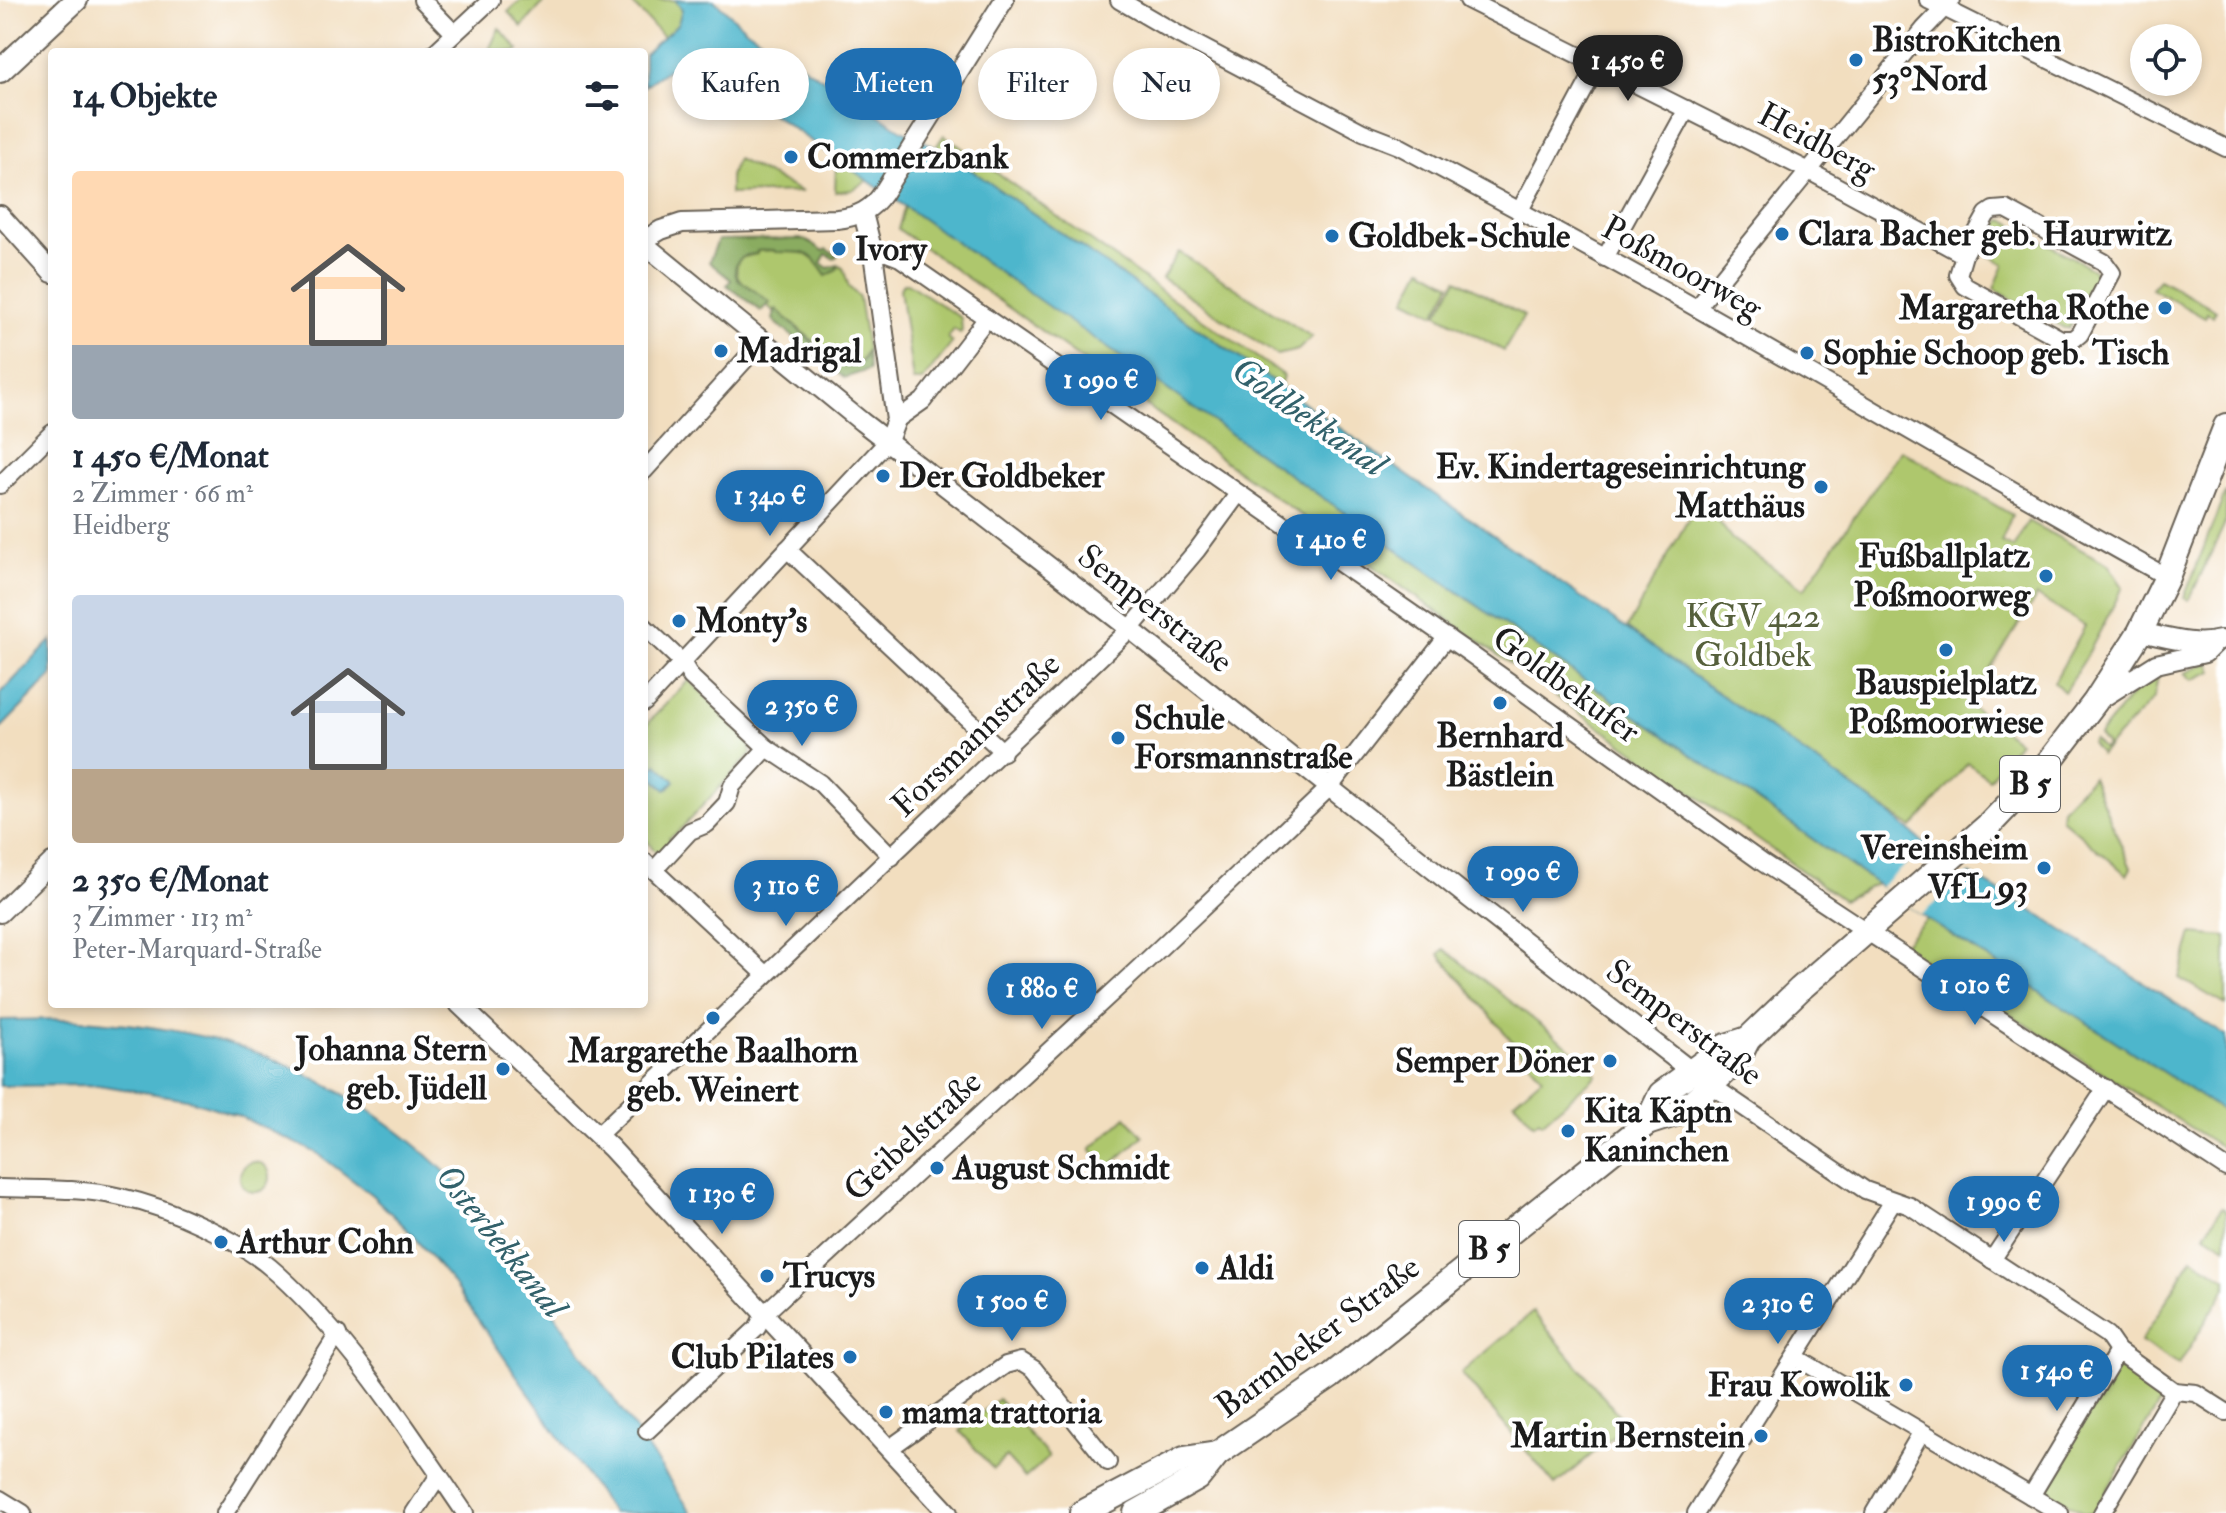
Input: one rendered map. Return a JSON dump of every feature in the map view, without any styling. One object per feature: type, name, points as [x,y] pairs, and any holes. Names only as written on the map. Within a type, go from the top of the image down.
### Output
[{"type":"main road","points":[[0,71],[76,0]]},
{"type":"main road","name":"Barmbeker Straße","points":[[1136,1513],[1198,1478],[1217,1454],[1331,1376],[1647,1123],[1661,1094],[1701,1078],[1726,1046],[1748,1039],[1800,989],[2022,793],[2095,702],[2140,632],[2167,577],[2226,426]]},
{"type":"main road","name":"Barmbeker Straße","points":[[1101,1508],[1184,1459],[1217,1454]]},
{"type":"street","points":[[422,0],[454,33]]},
{"type":"street","points":[[439,48],[491,0]]},
{"type":"street","points":[[648,239],[661,230],[682,223],[837,219],[863,213],[883,193],[1004,0]]},
{"type":"street","name":"Poßmoorweg","points":[[1119,0],[1221,58],[1363,132],[1399,146],[1697,308],[2167,577]]},
{"type":"street","name":"Heidberg","points":[[1468,0],[1807,170],[1964,255]]},
{"type":"street","points":[[1928,0],[1948,4],[2226,148]]},
{"type":"street","points":[[1697,308],[1807,170],[1948,4]]},
{"type":"street","points":[[1519,212],[1597,66]]},
{"type":"street","points":[[1605,258],[1687,109]]},
{"type":"street","points":[[1999,208],[2104,262],[2112,273],[2080,334],[2067,341],[1965,286],[1958,275],[1964,255],[1987,214],[1999,208]]},
{"type":"street","points":[[648,699],[888,441],[896,420],[873,253],[863,213]]},
{"type":"street","points":[[0,215],[48,269]]},
{"type":"street","name":"Semperstraße","points":[[648,245],[888,441],[1701,1078],[1865,1190],[1910,1206],[2107,1335],[2118,1351],[2174,1391],[2196,1393],[2226,1412]]},
{"type":"street","name":"Goldbekufer","points":[[873,253],[887,253],[900,258],[1447,637],[1763,863],[2226,1168]]},
{"type":"street","points":[[896,420],[923,401],[987,318]]},
{"type":"street","points":[[648,467],[762,341]]},
{"type":"street","points":[[0,485],[48,437]]},
{"type":"street","name":"Forsmannstraße","points":[[598,1135],[1130,629],[1197,550],[1238,494]]},
{"type":"street","points":[[787,549],[1003,752]]},
{"type":"street","points":[[648,630],[682,662],[691,677],[767,748],[820,783],[892,857]]},
{"type":"street","points":[[2140,632],[2185,641],[2221,640]]},
{"type":"street","name":"Geibelstraße","points":[[647,1431],[757,1328],[765,1313],[1152,957],[1329,788],[1447,637]]},
{"type":"street","points":[[2095,702],[2156,664],[2205,653],[2221,640]]},
{"type":"street","points":[[765,974],[649,865],[690,831],[707,824],[727,803],[732,786],[767,748]]},
{"type":"street","points":[[0,913],[48,866]]},
{"type":"street","points":[[463,1008],[598,1135],[948,1511]]},
{"type":"street","points":[[1992,1260],[2106,1088]]},
{"type":"street","points":[[0,1188],[120,1197],[188,1218],[277,1272],[338,1334],[465,1513]]},
{"type":"street","points":[[1696,1513],[1893,1201]]},
{"type":"street","points":[[225,1513],[338,1334]]},
{"type":"street","points":[[2031,1496],[2118,1351]]},
{"type":"street","points":[[1795,1357],[2060,1513]]},
{"type":"street","points":[[890,1448],[1006,1365],[1021,1361],[1034,1369],[1108,1462]]},
{"type":"street","points":[[2102,1513],[2174,1391]]},
{"type":"street","points":[[1874,1513],[1921,1433]]},
{"type":"street","points":[[414,1513],[439,1475]]},
{"type":"street","points":[[0,1499],[23,1513]]},
{"type":"green space","points":[[521,0],[544,2],[522,27],[508,12]]},
{"type":"green space","points":[[629,0],[675,0],[682,8],[678,25],[663,37]]},
{"type":"green space","points":[[499,28],[517,48],[490,48]]},
{"type":"green space","points":[[944,135],[1284,376],[1280,386],[936,147]]},
{"type":"green space","points":[[737,159],[802,192],[730,194],[730,176]]},
{"type":"green space","points":[[842,161],[868,180],[852,190],[835,192],[836,164]]},
{"type":"green space","name":"KGV 422 Goldbek","points":[[905,206],[1877,884],[1843,900],[898,229]]},
{"type":"green space","points":[[2001,220],[2096,273],[2096,279],[2069,328],[1994,289],[2004,264],[1983,252]]},
{"type":"green space","points":[[804,239],[837,256],[834,259],[826,254],[821,263],[828,268],[838,265],[837,270],[826,276],[806,254],[774,250],[757,251],[757,254],[742,257],[737,263],[737,278],[770,302],[761,311],[727,285],[731,280],[709,262],[718,240]]},
{"type":"green space","points":[[757,251],[805,254],[826,276],[839,266],[843,268],[849,287],[859,297],[867,349],[861,362],[854,366],[840,364],[777,310],[774,312],[768,306],[768,300],[743,284],[736,272],[740,258],[757,254]]},
{"type":"green space","points":[[1179,252],[1312,337],[1298,350],[1277,355],[1162,278]]},
{"type":"green space","points":[[1422,268],[1451,284],[1435,314],[1406,299]]},
{"type":"green space","points":[[1457,279],[1524,316],[1504,351],[1437,314]]},
{"type":"green space","points":[[2159,279],[2216,310],[2213,316],[2207,313],[2205,318],[2151,288]]},
{"type":"green space","points":[[903,283],[961,318],[962,331],[960,333],[954,329],[948,338],[953,342],[922,381],[913,381],[900,289]]},
{"type":"green space","points":[[776,309],[845,366],[860,363],[867,349],[869,370],[844,378],[775,322]]},
{"type":"green space","points":[[1901,450],[2012,515],[2001,542],[2013,548],[2028,521],[2108,564],[2123,587],[2087,656],[2064,692],[2054,682],[2085,626],[2037,596],[1968,704],[2019,742],[1989,779],[1968,763],[1912,828],[1627,628],[1693,511],[1706,520],[1714,515],[1732,539],[1804,589]]},
{"type":"green space","points":[[2226,491],[2226,521],[2189,600],[2184,598]]},
{"type":"green space","points":[[2209,662],[2213,671],[2192,680],[2185,673]]},
{"type":"green space","points":[[2159,670],[2154,698],[2100,755],[2091,743],[2094,739],[2103,749],[2107,745],[2099,735],[2138,687]]},
{"type":"green space","points":[[689,680],[748,736],[751,754],[669,838],[671,841],[658,855],[648,842],[648,723]]},
{"type":"green space","points":[[2092,777],[2131,868],[2127,875],[2061,818],[2062,808]]},
{"type":"green space","points":[[1927,919],[2226,1113],[2226,1150],[1901,946]]},
{"type":"green space","points":[[2192,934],[2226,937],[2226,1005],[2179,978]]},
{"type":"green space","points":[[1444,949],[1579,1055],[1597,1075],[1542,1123],[1539,1120],[1534,1124],[1514,1101],[1542,1077],[1439,954]]},
{"type":"green space","points":[[1126,1117],[1143,1136],[1108,1168],[1091,1149]]},
{"type":"green space","points":[[255,1162],[265,1167],[270,1177],[265,1187],[255,1192],[245,1187],[240,1177],[245,1167]]},
{"type":"green space","points":[[2222,1207],[2226,1210],[2226,1247],[2205,1234]]},
{"type":"green space","points":[[2192,1258],[2226,1279],[2226,1288],[2179,1365],[2141,1342]]},
{"type":"green space","points":[[1533,1312],[1627,1425],[1555,1485],[1461,1373]]},
{"type":"green space","points":[[2116,1367],[2164,1396],[2093,1513],[2084,1513],[2044,1489]]},
{"type":"green space","points":[[998,1399],[1049,1457],[1025,1478],[1006,1457],[993,1469],[960,1431]]},
{"type":"water","points":[[675,0],[714,0],[747,30],[775,48],[672,48],[672,67],[648,83],[648,50],[678,24],[682,9]]},
{"type":"water","name":"Goldbekkanal","points":[[809,70],[825,80],[825,120],[886,120],[947,153],[1881,807],[1941,857],[2031,910],[2226,1036],[2226,1113],[1927,919],[781,120],[809,120]]},
{"type":"water","points":[[48,644],[48,680],[0,729],[0,694]]},
{"type":"water","points":[[657,764],[675,781],[666,790],[648,773]]},
{"type":"water","name":"Osterbekkanal","points":[[67,1019],[172,1030],[248,1050],[333,1088],[389,1124],[440,1167],[496,1229],[692,1513],[612,1513],[449,1278],[406,1228],[372,1195],[317,1153],[239,1116],[187,1099],[98,1085],[0,1086],[0,1020]]},
{"type":"pier","points":[[1931,843],[1973,870],[1921,915],[1880,887]]},
{"type":"place","name":"BistroKitchen 53°Nord","points":[[1856,60]]},
{"type":"place","name":"Commerzbank","points":[[791,157]]},
{"type":"place","name":"Clara Bacher geb. Haurwitz","points":[[1782,234]]},
{"type":"place","name":"Goldbek-Schule","points":[[1332,236]]},
{"type":"place","name":"Ivory","points":[[839,249]]},
{"type":"place","name":"Margaretha Rothe","points":[[2165,308]]},
{"type":"place","name":"Madrigal","points":[[721,351]]},
{"type":"place","name":"Sophie Schoop geb. Tisch","points":[[1807,353]]},
{"type":"place","name":"Der Goldbeker","points":[[883,476]]},
{"type":"place","name":"Ev. Kindertageseinrichtung Matthäus","points":[[1821,487]]},
{"type":"place","name":"Fußballplatz Poßmoorweg","points":[[2046,576]]},
{"type":"place","name":"Monty's","points":[[679,621]]},
{"type":"place","name":"Bauspielplatz Poßmoorwiese","points":[[1946,650]]},
{"type":"place","name":"Bernhard Bästlein","points":[[1500,703]]},
{"type":"place","name":"Schule Forsmannstraße","points":[[1118,738]]},
{"type":"place","name":"Vereinsheim VfL 93","points":[[2044,868]]},
{"type":"place","name":"Margarethe Baalhorn geb. Weinert","points":[[713,1018]]},
{"type":"place","name":"Semper Döner","points":[[1610,1061]]},
{"type":"place","name":"Johanna Stern geb. Jüdell","points":[[503,1069]]},
{"type":"place","name":"Kita Käptn Kaninchen","points":[[1568,1131]]},
{"type":"place","name":"August Schmidt","points":[[937,1168]]},
{"type":"place","name":"Arthur Cohn","points":[[221,1242]]},
{"type":"place","name":"Aldi","points":[[1202,1268]]},
{"type":"place","name":"Trucys","points":[[767,1276]]},
{"type":"place","name":"Club Pilates","points":[[850,1357]]},
{"type":"place","name":"Frau Kowolik","points":[[1906,1385]]},
{"type":"place","name":"mama trattoria","points":[[886,1412]]},
{"type":"place","name":"Martin Bernstein","points":[[1761,1436]]}]
